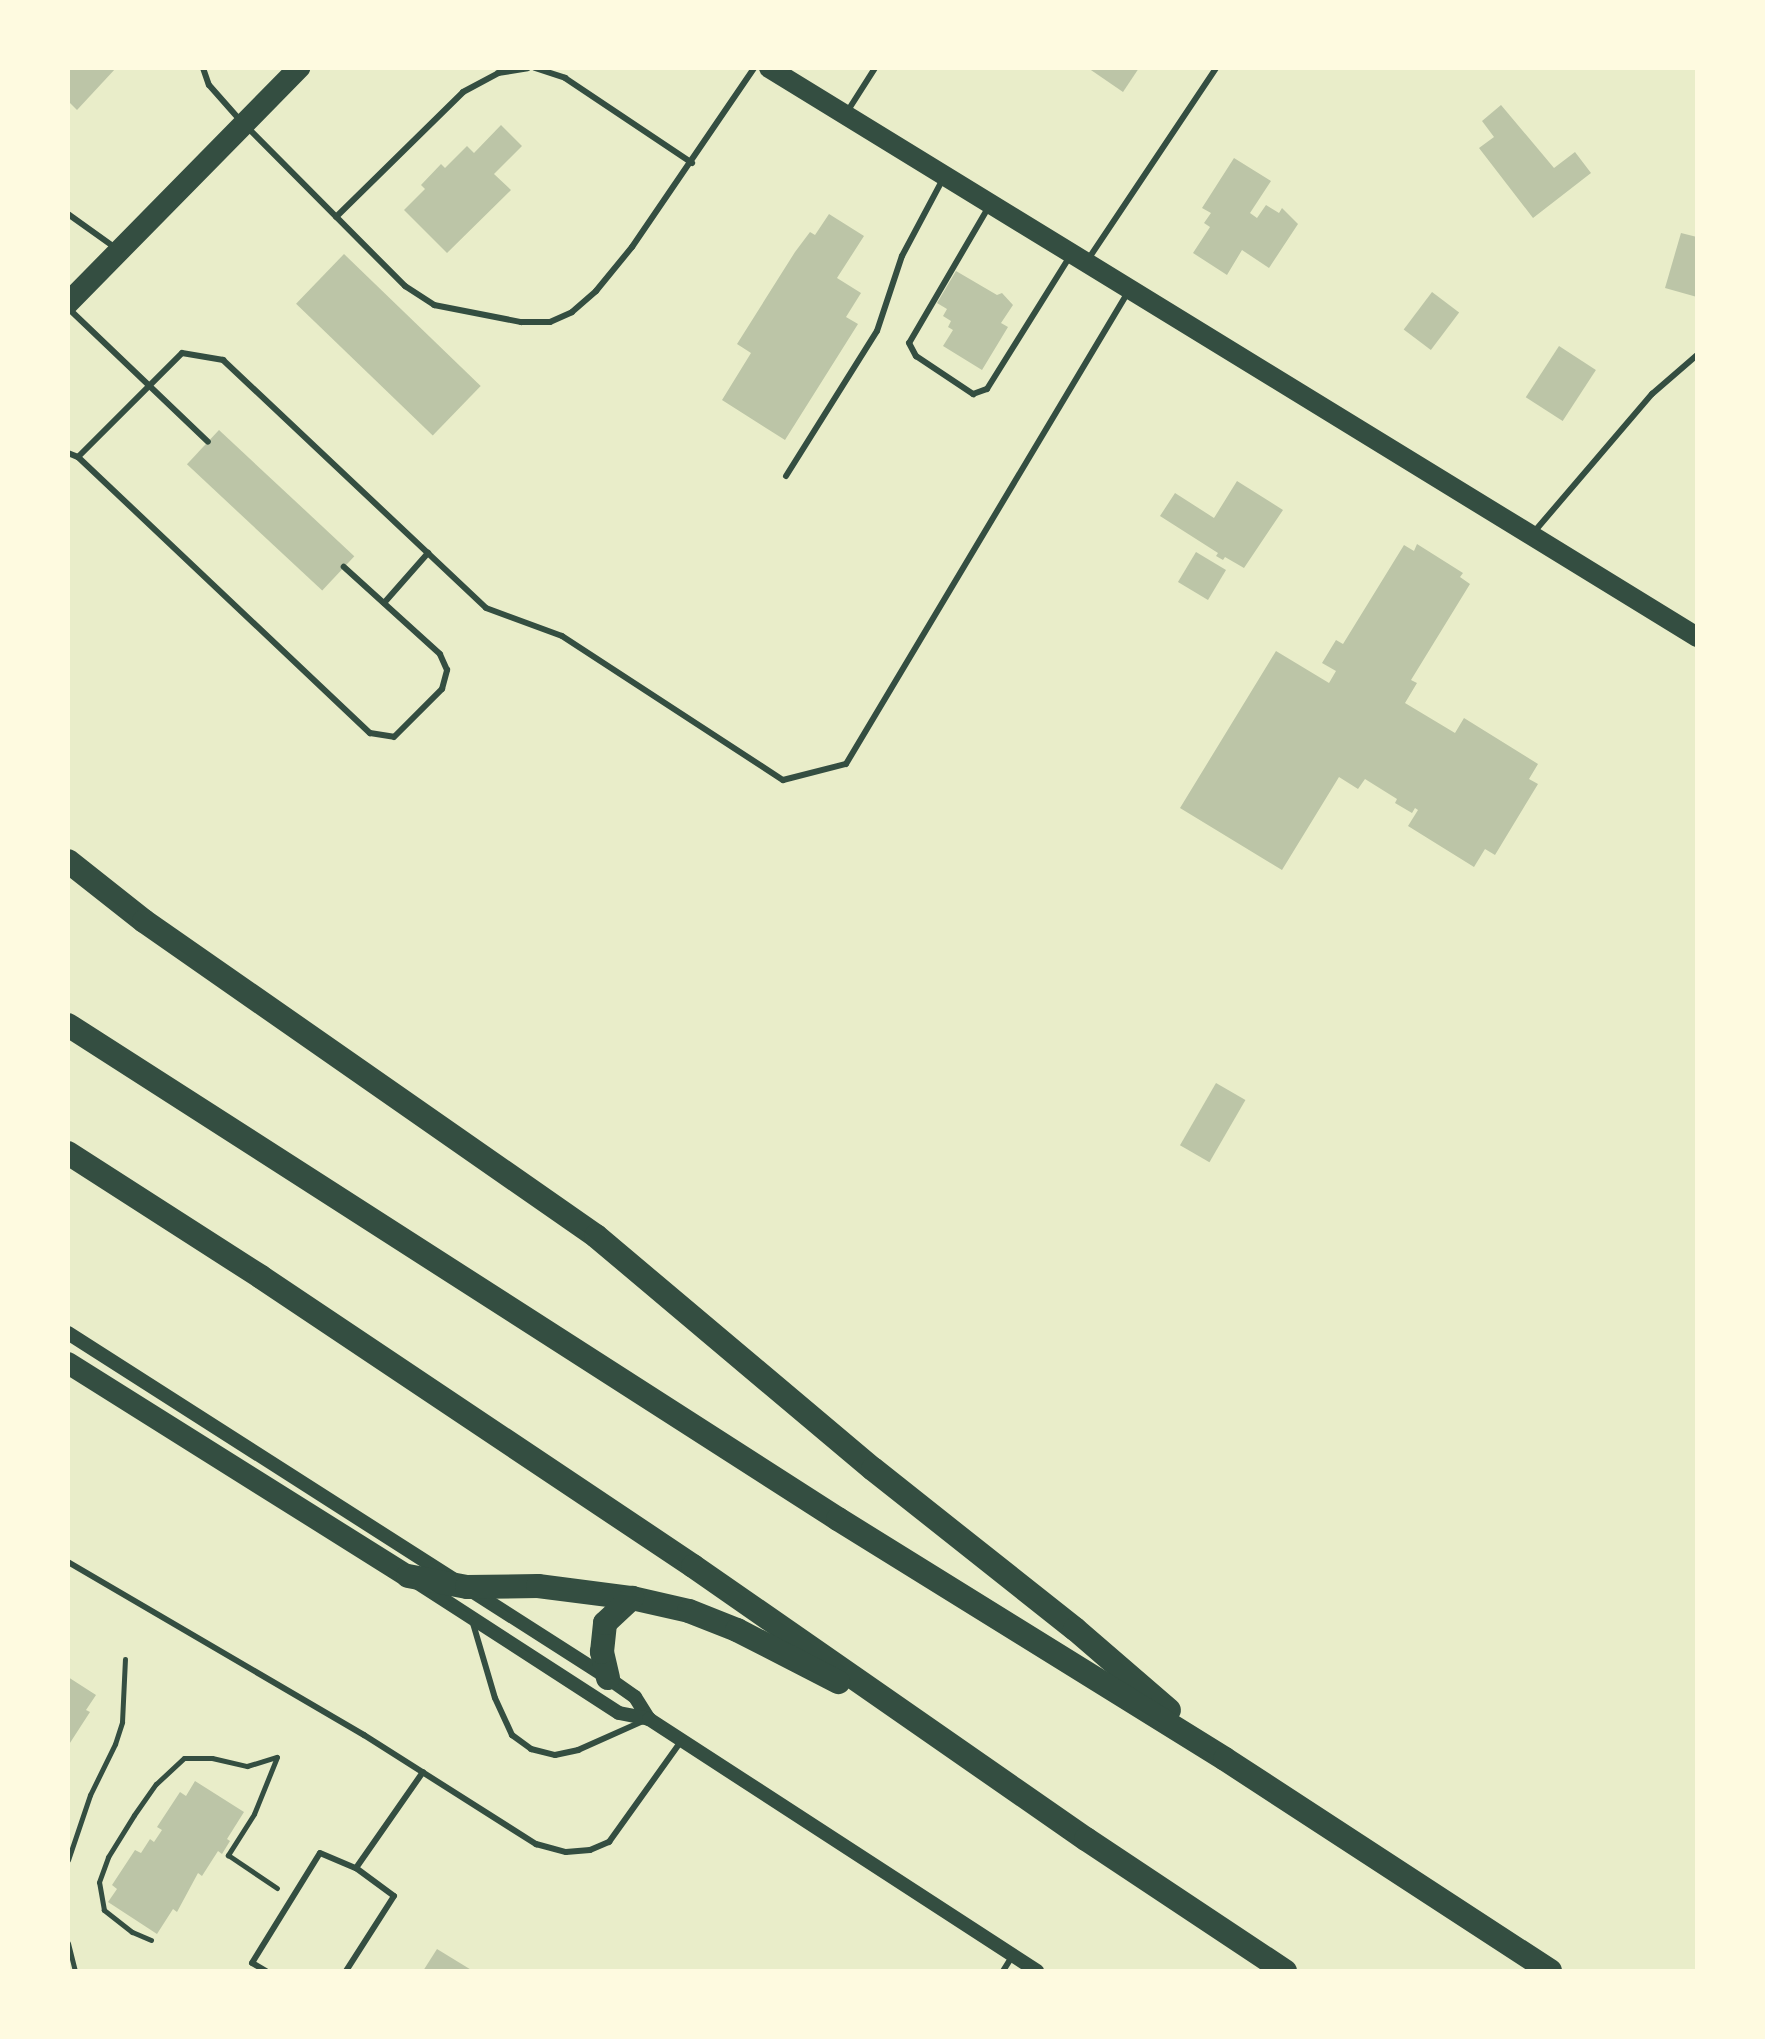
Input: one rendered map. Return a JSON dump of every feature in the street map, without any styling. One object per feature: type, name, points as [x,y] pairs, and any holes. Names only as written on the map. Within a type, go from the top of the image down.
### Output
[{"type":"highway","points":[[68,306],[299,68]]},
{"type":"highway","points":[[68,861],[144,921],[596,1236],[873,1469],[1075,1629],[1225,1759]]},
{"type":"highway","points":[[68,1025],[825,1511],[1225,1759],[1550,1971]]},
{"type":"highway","points":[[68,1153],[274,1285],[1285,1971]]},
{"type":"highway","points":[[68,1363],[408,1576],[467,1587],[538,1586],[632,1598],[689,1611],[737,1630],[918,1722]]},
{"type":"highway","points":[[608,1678],[602,1652],[605,1623],[632,1598]]},
{"type":"main road","points":[[769,68],[1697,637]]},
{"type":"street","points":[[68,1333],[608,1678],[635,1697],[649,1719]]},
{"type":"street","points":[[408,1576],[619,1713],[649,1719],[1037,1971]]},
{"type":"lane","points":[[203,68],[209,85],[244,124],[405,286],[434,305],[521,322],[550,322],[572,312],[596,291],[646,230],[754,68]]},
{"type":"lane","points":[[336,217],[463,92],[498,73],[528,68]]},
{"type":"lane","points":[[535,68],[565,78],[692,163]]},
{"type":"lane","points":[[845,115],[875,68]]},
{"type":"lane","points":[[991,204],[909,343],[916,356],[973,394],[987,389],[1216,68]]},
{"type":"lane","points":[[786,476],[877,331],[902,256],[944,175]]},
{"type":"lane","points":[[68,214],[120,251]]},
{"type":"lane","points":[[78,457],[147,384],[182,353],[223,360],[486,608],[562,636],[783,780],[846,764],[1130,289]]},
{"type":"lane","points":[[68,306],[208,442]]},
{"type":"lane","points":[[1532,535],[1652,394],[1697,355]]},
{"type":"lane","points":[[68,453],[78,457],[370,733],[394,737],[442,689],[447,670],[440,654],[344,567]]},
{"type":"lane","points":[[384,603],[428,553]]},
{"type":"lane","points":[[68,1562],[423,1772],[536,1844],[566,1852],[590,1850],[609,1842],[682,1740]]},
{"type":"lane","points":[[471,1617],[495,1698],[512,1735],[531,1749],[555,1755],[578,1750],[649,1719]]},
{"type":"lane","points":[[356,1868],[423,1772]]},
{"type":"lane","points":[[266,1971],[252,1963],[320,1853],[356,1868],[394,1896],[346,1971]]},
{"type":"lane","points":[[1003,1971],[1013,1955]]},
{"type":"path","points":[[68,1860],[90,1795],[119,1733],[125,1659]]},
{"type":"path","points":[[151,1940],[132,1932],[104,1910],[99,1882],[108,1857],[134,1815],[156,1784],[184,1758],[212,1758],[247,1766],[277,1757],[254,1814],[228,1855],[291,1897]]},
{"type":"path","points":[[68,1943],[75,1971]]},
{"type":"building","points":[[68,68],[116,68],[77,110],[68,101]]},
{"type":"building","points":[[1088,68],[1139,68],[1123,92]]},
{"type":"building","points":[[1501,105],[1554,168],[1575,152],[1591,173],[1533,218],[1479,148],[1494,137],[1482,121]]},
{"type":"building","points":[[501,125],[522,146],[494,174],[511,190],[447,253],[404,210],[425,189],[421,185],[441,164],[445,168],[467,146],[474,153]]},
{"type":"building","points":[[1234,158],[1271,181],[1250,213],[1257,218],[1266,205],[1279,213],[1282,208],[1298,224],[1269,268],[1242,250],[1227,275],[1193,253],[1210,227],[1204,223],[1211,213],[1202,208]]},
{"type":"building","points":[[829,214],[864,236],[837,278],[861,293],[846,317],[858,324],[785,440],[722,400],[751,353],[737,344],[795,252],[810,232],[815,235]]},
{"type":"building","points":[[1681,233],[1697,237],[1697,297],[1665,288]]},
{"type":"building","points":[[344,254],[481,386],[433,436],[296,304]]},
{"type":"building","points":[[956,271],[997,295],[1002,293],[1013,305],[1001,323],[1008,327],[982,370],[943,346],[953,330],[948,327],[951,321],[943,316],[947,309],[937,303]]},
{"type":"building","points":[[1432,292],[1459,312],[1431,350],[1404,330]]},
{"type":"building","points":[[1559,346],[1596,370],[1563,421],[1526,397]]},
{"type":"building","points":[[219,430],[354,556],[322,591],[187,464]]},
{"type":"building","points":[[1237,481],[1283,510],[1244,568],[1225,557],[1223,560],[1216,556],[1218,553],[1160,516],[1175,493],[1214,518]]},
{"type":"building","points":[[1417,544],[1463,573],[1460,577],[1470,584],[1411,680],[1417,683],[1405,703],[1455,733],[1464,718],[1538,764],[1529,779],[1538,784],[1495,855],[1485,849],[1474,867],[1408,826],[1418,810],[1415,808],[1412,813],[1395,803],[1397,799],[1365,779],[1358,789],[1339,777],[1282,870],[1180,808],[1276,651],[1329,683],[1336,671],[1322,663],[1336,640],[1343,644],[1404,545],[1414,551]]},
{"type":"building","points":[[1196,552],[1226,570],[1208,600],[1178,582]]},
{"type":"building","points":[[1216,1083],[1245,1100],[1209,1162],[1180,1145]]},
{"type":"building","points":[[68,1677],[96,1695],[86,1710],[90,1712],[68,1746]]},
{"type":"building","points":[[195,1781],[244,1812],[227,1839],[230,1841],[222,1854],[218,1851],[202,1876],[198,1873],[177,1912],[173,1909],[157,1934],[108,1902],[117,1889],[112,1885],[135,1850],[141,1853],[150,1839],[154,1842],[162,1830],[157,1827],[180,1792],[186,1796]]},
{"type":"building","points":[[437,1949],[473,1971],[423,1971]]}]
